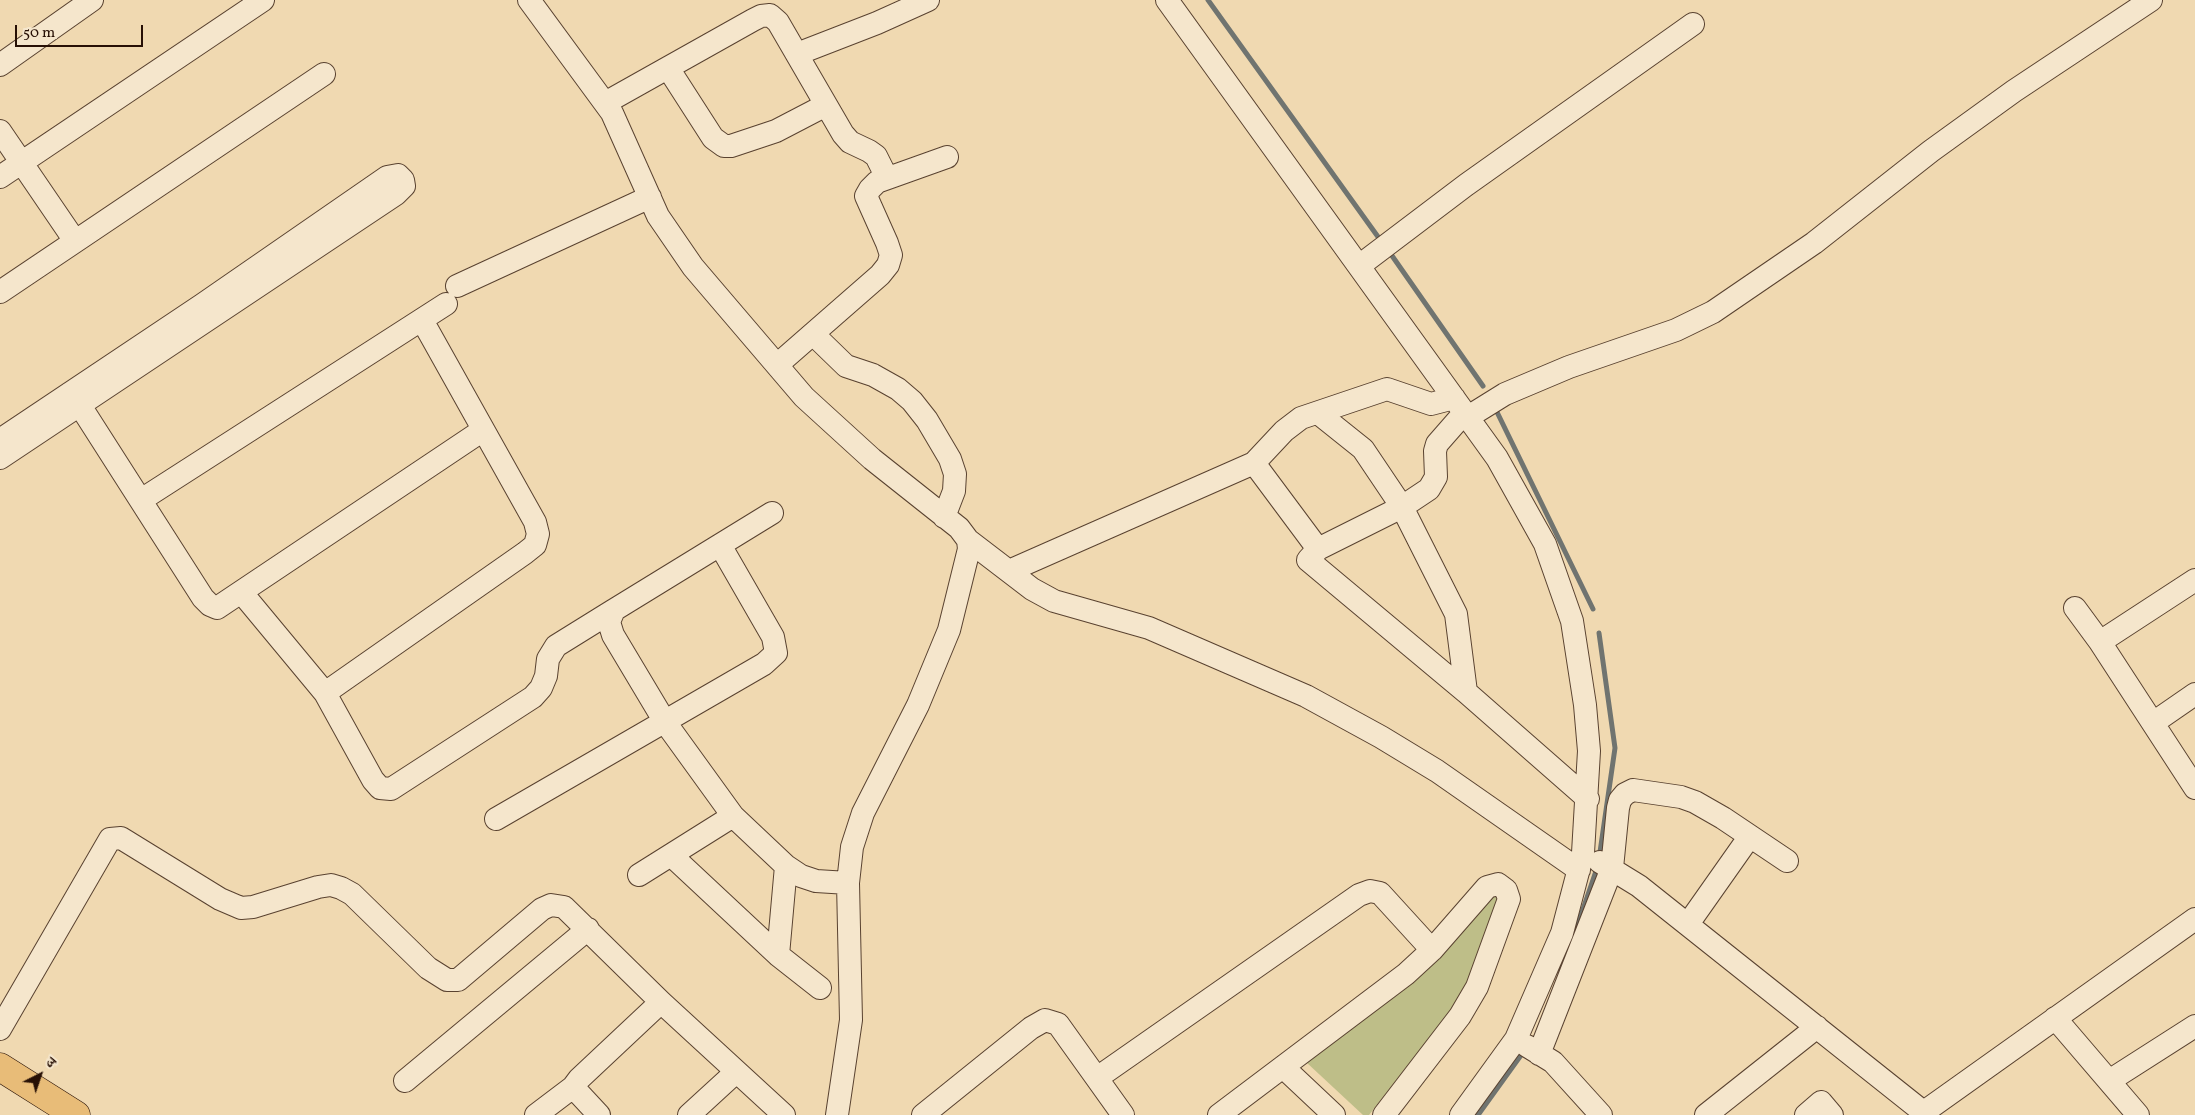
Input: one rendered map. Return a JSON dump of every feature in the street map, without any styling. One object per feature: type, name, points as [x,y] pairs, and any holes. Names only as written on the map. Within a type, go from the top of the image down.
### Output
[{"type":"main road","points":[[0,1067],[76,1115]]},
{"type":"street","points":[[0,65],[92,0]]},
{"type":"street","points":[[0,177],[263,0]]},
{"type":"street","points":[[529,0],[605,103],[619,128],[658,216],[681,252],[804,397],[837,428],[959,528],[968,540],[1032,589],[1054,602],[1149,628],[1306,696],[1381,737],[1581,861],[1612,868],[1640,886],[1926,1114],[2055,1018],[2195,919]]},
{"type":"street","points":[[797,54],[878,23],[928,0]]},
{"type":"street","points":[[1168,0],[1366,260],[1462,409],[1497,458],[1538,530],[1572,622],[1585,705],[1589,751],[1588,799],[1581,861],[1555,950],[1516,1039],[1461,1115]]},
{"type":"street","points":[[1009,571],[1254,463],[1284,431],[1301,418],[1387,389],[1431,404],[1462,409],[1505,394],[1569,367],[1676,330],[1713,312],[1814,243],[1931,151],[2014,91],[2151,0]]},
{"type":"street","points":[[605,103],[761,16],[770,15],[778,22],[843,134],[850,142],[870,151],[876,156],[887,178]]},
{"type":"street","points":[[1366,260],[1393,238],[1693,24]]},
{"type":"street","points":[[668,68],[713,138],[724,146],[731,146],[776,131],[826,105]]},
{"type":"street","points":[[0,292],[324,74]]},
{"type":"street","points":[[0,131],[20,163],[76,241]]},
{"type":"street","points":[[777,366],[880,275],[888,265],[891,255],[866,196],[870,189],[887,178],[947,156]]},
{"type":"street","points":[[0,440],[74,398],[396,194],[404,186],[403,180],[398,175],[387,177],[210,300],[74,398],[0,458]]},
{"type":"street","points":[[140,500],[422,320],[452,295],[650,197]]},
{"type":"street","points":[[325,693],[535,546],[538,534],[535,522],[422,320]]},
{"type":"street","points":[[813,334],[846,366],[873,375],[898,389],[912,401],[927,420],[950,459],[955,474],[954,491],[944,517]]},
{"type":"street","points":[[74,398],[210,605],[217,608],[484,430]]},
{"type":"street","points":[[1462,409],[1437,444],[1434,484],[1402,507],[1318,549],[1308,560],[1466,692],[1588,799]]},
{"type":"street","points":[[1318,413],[1363,449],[1402,507],[1456,614],[1466,692]]},
{"type":"street","points":[[1254,463],[1318,549]]},
{"type":"street","points":[[242,593],[325,693],[373,780],[380,788],[391,789],[533,698],[541,688],[546,676],[548,659],[556,646],[772,512]]},
{"type":"street","points":[[837,1115],[852,1020],[848,883],[852,847],[863,814],[918,706],[949,630],[969,550],[968,540]]},
{"type":"street","points":[[496,819],[764,664],[776,653],[773,637],[720,545]]},
{"type":"street","points":[[2100,642],[2195,580]]},
{"type":"street","points":[[2074,608],[2100,642],[2195,788]]},
{"type":"street","points":[[614,610],[609,622],[613,635],[665,722],[733,816],[786,866],[801,876],[816,881],[848,883]]},
{"type":"street","points":[[2153,723],[2195,694]]},
{"type":"street","points":[[1540,1054],[1612,868],[1620,800],[1625,794],[1633,790],[1681,797],[1695,802],[1750,836],[1787,862]]},
{"type":"street","points":[[639,875],[733,816]]},
{"type":"street","points":[[1688,924],[1750,836]]},
{"type":"street","points":[[0,1029],[110,839],[120,838],[220,899],[241,908],[253,907],[318,887],[331,885],[341,888],[352,894],[428,968],[447,980],[458,980],[542,908],[551,905],[564,907],[661,1002],[784,1115]]},
{"type":"street","points":[[672,856],[778,955],[820,988]]},
{"type":"street","points":[[778,955],[786,866]]},
{"type":"street","points":[[1219,1115],[1406,974],[1432,950],[1488,887],[1498,884],[1506,890],[1510,899],[1468,1003],[1384,1115]]},
{"type":"street","points":[[1098,1078],[1359,895],[1370,891],[1380,893],[1432,950]]},
{"type":"street","points":[[405,1081],[588,929]]},
{"type":"street","points":[[536,1115],[573,1087],[579,1079],[661,1002]]},
{"type":"street","points":[[2055,1018],[2138,1115]]},
{"type":"street","points":[[923,1115],[1031,1028],[1046,1020],[1058,1024],[1098,1078],[1116,1112]]},
{"type":"street","points":[[2109,1081],[2195,1026]]},
{"type":"street","points":[[1706,1115],[1817,1027]]},
{"type":"street","points":[[1516,1039],[1562,1070],[1601,1115]]},
{"type":"street","points":[[1284,1067],[1334,1115]]},
{"type":"street","points":[[689,1115],[736,1072]]},
{"type":"street","points":[[573,1087],[599,1115]]},
{"type":"street","points":[[1806,1115],[1821,1102],[1832,1115]]},
{"type":"green space","points":[[1491,893],[1503,903],[1464,994],[1369,1115],[1363,1115],[1306,1062]]},
{"type":"waterway","points":[[1208,0],[1381,241]]},
{"type":"waterway","points":[[1388,250],[1483,386]]},
{"type":"waterway","points":[[1496,410],[1593,609]]},
{"type":"waterway","points":[[1599,633],[1615,748],[1600,852]]},
{"type":"waterway","points":[[1576,930],[1596,871]]},
{"type":"waterway","points":[[1478,1115],[1524,1051]]}]
